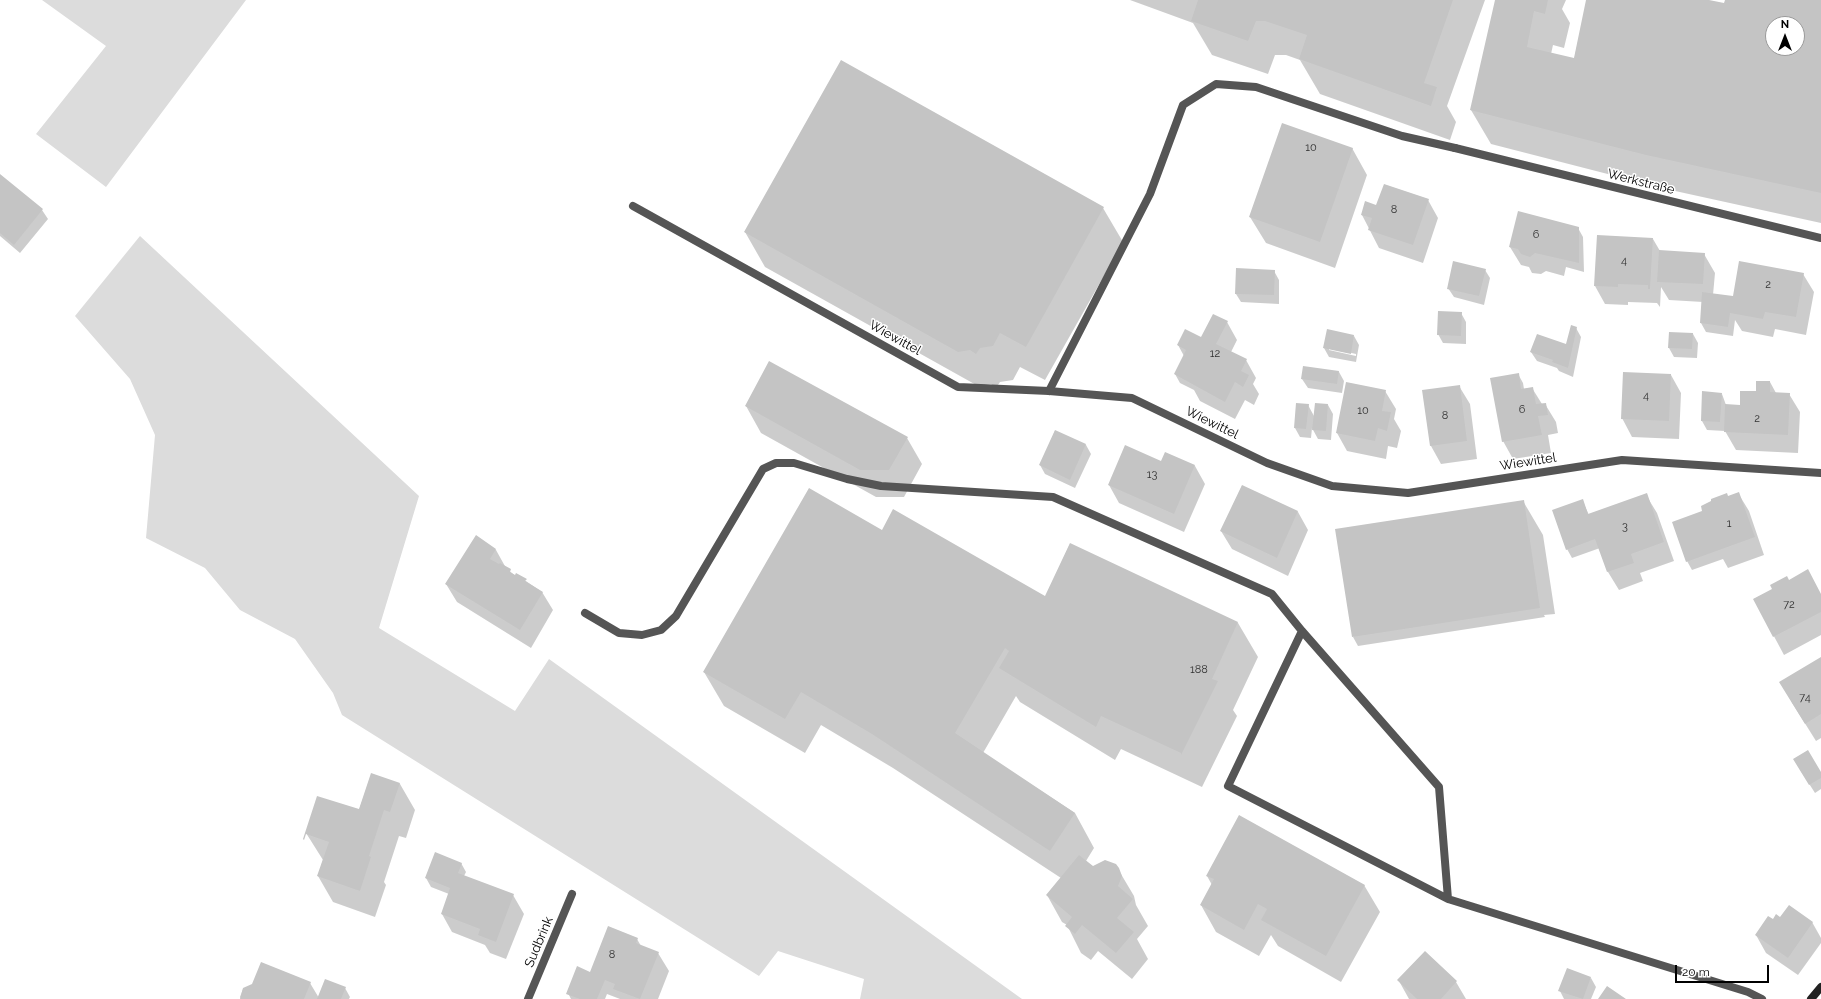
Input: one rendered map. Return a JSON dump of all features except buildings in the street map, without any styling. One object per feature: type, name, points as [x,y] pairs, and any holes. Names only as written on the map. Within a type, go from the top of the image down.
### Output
[{"type":"main road","points":[[1811,999],[1821,986]]},
{"type":"street","name":"Werkstraße","points":[[1049,391],[1150,194],[1183,105],[1216,84],[1256,87],[1402,136],[1821,238]]},
{"type":"street","name":"Wiewittel","points":[[633,206],[958,387],[1049,391],[1132,398],[1266,463],[1332,486],[1408,494],[1622,460],[1821,474]]},
{"type":"street","points":[[585,613],[619,633],[642,635],[661,630],[676,616],[763,469],[776,463],[794,463],[847,479],[881,486],[1053,497],[1272,594],[1302,631],[1439,787],[1448,899]]},
{"type":"street","points":[[1302,631],[1228,786],[1448,899],[1740,990],[1762,999]]},
{"type":"street","name":"Sudbrink","points":[[528,999],[572,894]]},
{"type":"shaded area","points":[[42,0],[246,0],[106,187],[36,134],[106,46]]},
{"type":"shaded area","points":[[140,236],[419,496],[379,628],[515,711],[549,659],[1022,999],[860,999],[864,979],[778,951],[759,976],[342,715],[333,693],[295,639],[240,610],[205,568],[146,538],[155,435],[130,379],[75,316]]}]
